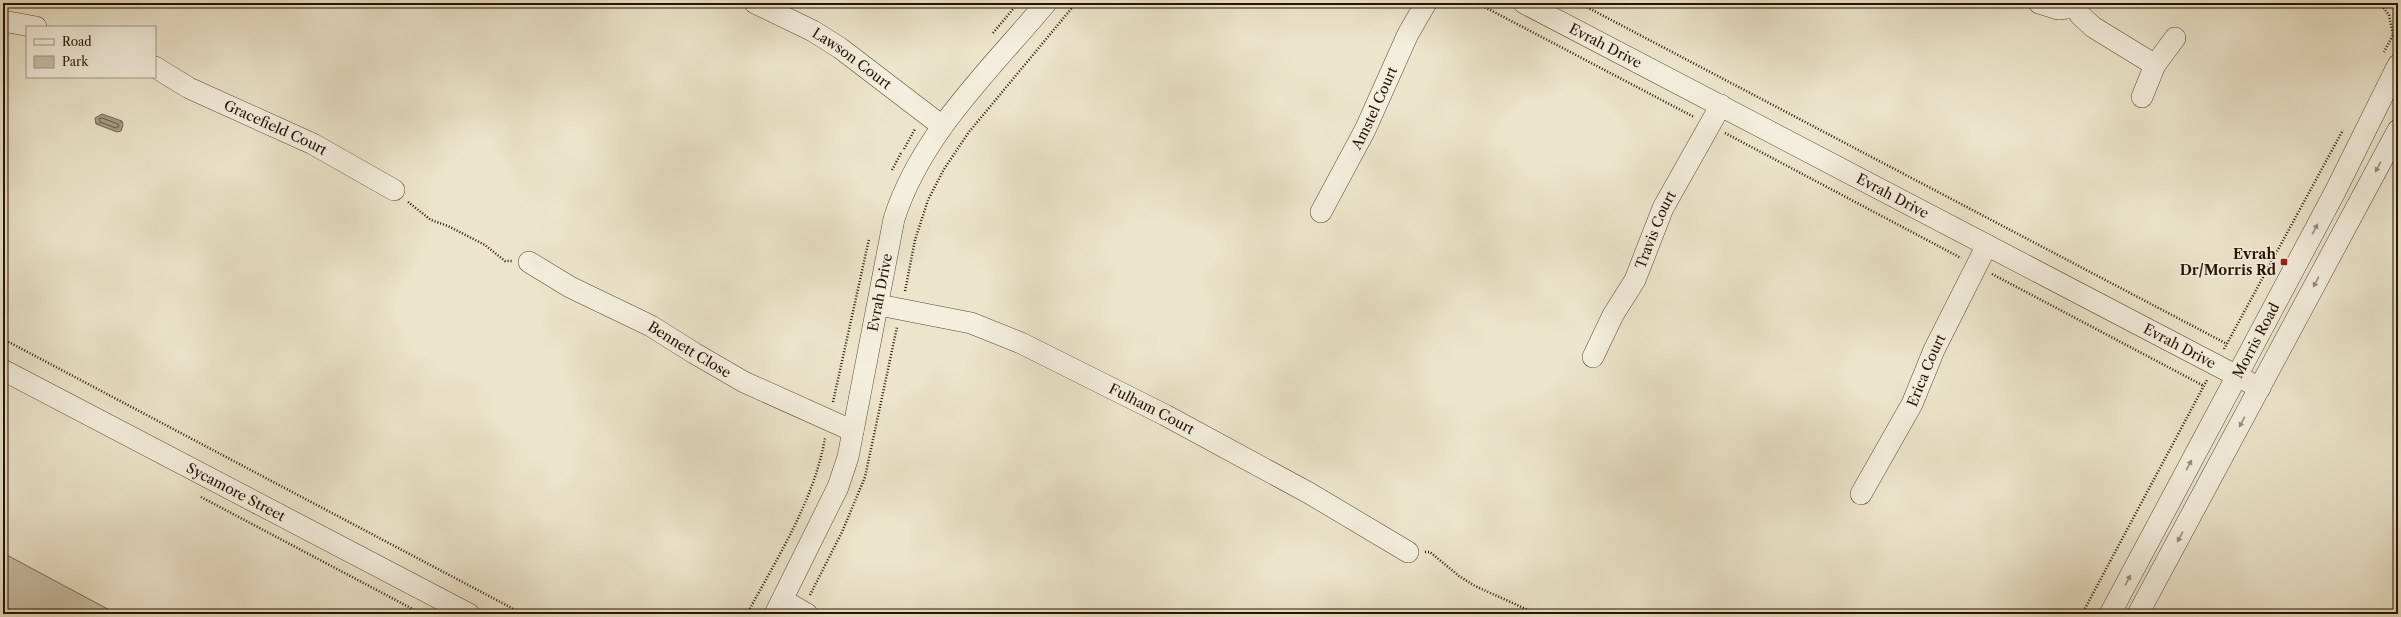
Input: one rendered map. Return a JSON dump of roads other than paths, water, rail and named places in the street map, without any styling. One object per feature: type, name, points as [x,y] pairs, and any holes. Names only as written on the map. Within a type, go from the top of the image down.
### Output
[{"type":"street","name":"Lawson Court","points":[[755,3],[813,31],[840,48],[942,126]]},
{"type":"street","name":"Evrah Drive","points":[[779,607],[838,487],[853,432],[879,304],[894,219],[899,202],[920,157],[942,126],[1046,3]]},
{"type":"street","name":"Amstel Court","points":[[1321,212],[1365,130],[1408,34],[1426,3]]},
{"type":"street","name":"Evrah Drive","points":[[1524,3],[2260,388]]},
{"type":"street","points":[[2039,3],[2058,9],[2077,5],[2080,15],[2093,27],[2154,66]]},
{"type":"street","points":[[3,21],[30,26]]},
{"type":"street","points":[[2142,97],[2154,66],[2175,38]]},
{"type":"street","name":"Morris Road","points":[[2110,614],[2335,192],[2390,61]]},
{"type":"street","name":"Gracefield Court","points":[[156,68],[196,91],[313,144],[394,190]]},
{"type":"street","name":"Travis Court","points":[[1593,357],[1613,315],[1635,280],[1663,208],[1721,105]]},
{"type":"street","name":"Morris Road","points":[[2138,614],[2398,130]]},
{"type":"street","name":"Erica Court","points":[[1861,494],[1912,404],[1934,350],[1987,245]]},
{"type":"street","name":"Bennett Close","points":[[529,262],[570,287],[652,326],[744,382],[853,432]]},
{"type":"street","name":"Fulham Court","points":[[879,304],[972,323],[1021,343],[1165,415],[1310,493],[1408,552]]},
{"type":"street","name":"Sycamore Street","points":[[3,370],[468,614]]},
{"type":"street","points":[[779,607],[807,614]]},
{"type":"water","points":[[102,114],[122,121],[123,125],[121,131],[117,132],[96,124],[95,118]]},
{"type":"place","name":"Evrah Dr/Morris Rd","points":[[2284,262]]}]
